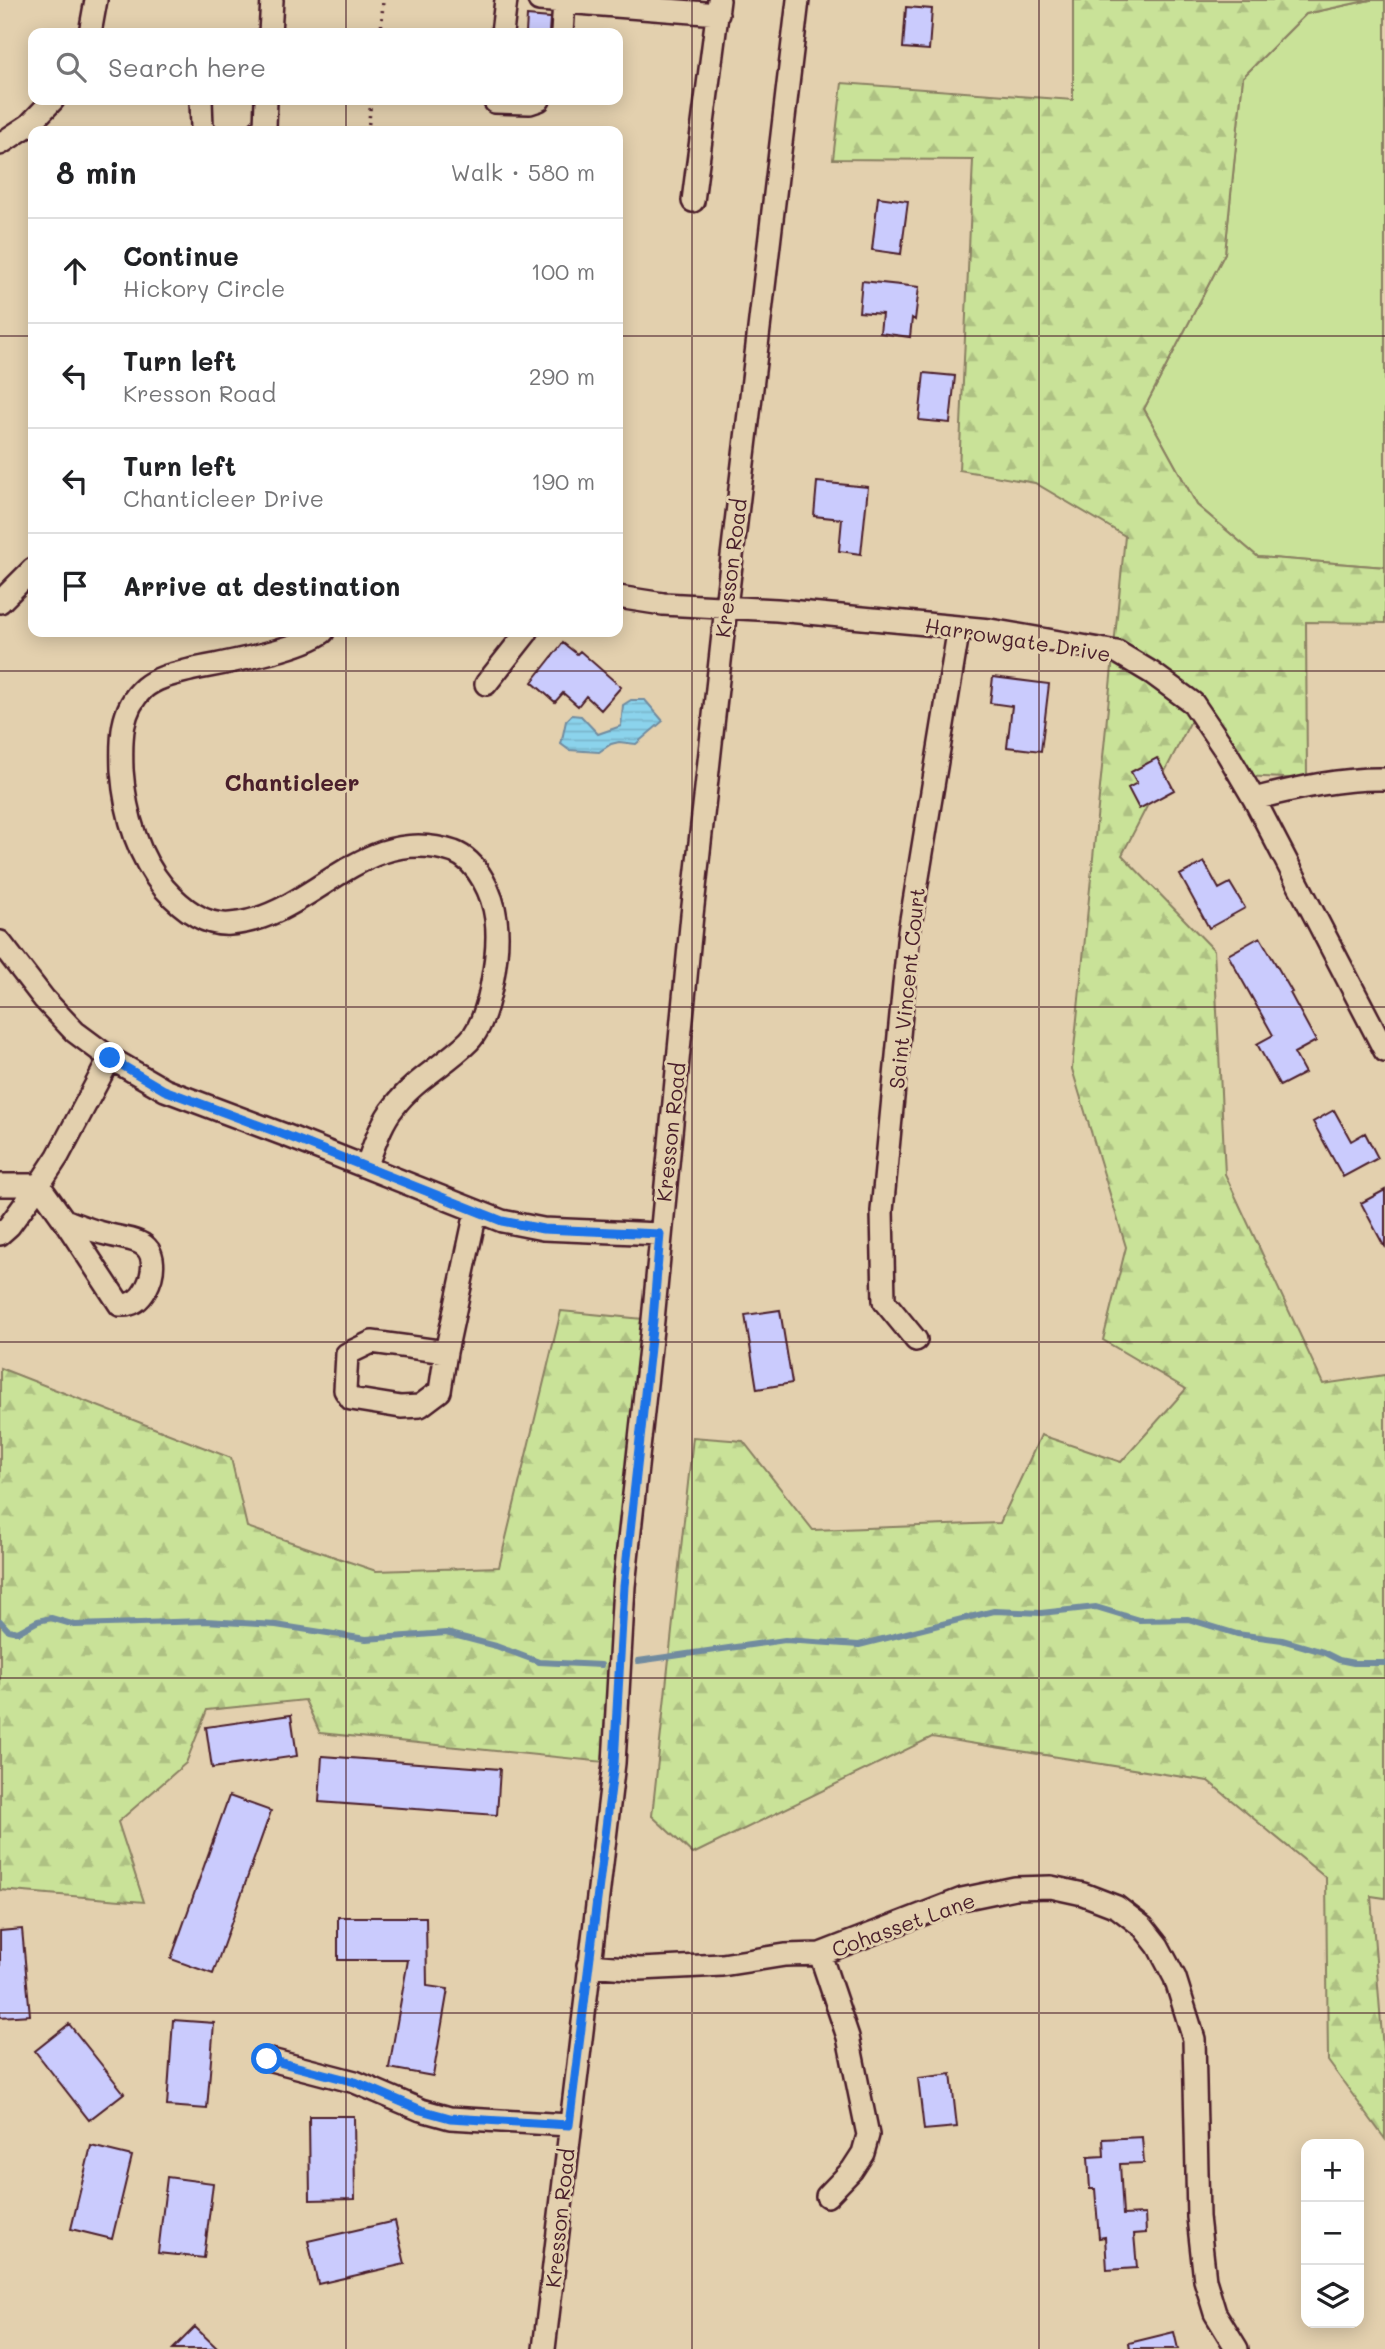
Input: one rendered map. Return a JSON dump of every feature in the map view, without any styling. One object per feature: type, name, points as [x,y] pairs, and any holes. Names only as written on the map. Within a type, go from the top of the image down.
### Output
[{"type":"street","points":[[91,28],[96,0]]},
{"type":"street","points":[[270,28],[272,0]]},
{"type":"street","points":[[503,28],[506,0]]},
{"type":"street","points":[[539,0],[719,7],[693,201]]},
{"type":"street","name":"Kresson Road","points":[[544,2349],[614,1763],[624,1586],[660,1234],[726,607],[798,0]]},
{"type":"street","points":[[562,28],[565,2]]},
{"type":"street","points":[[0,144],[29,125],[48,105]]},
{"type":"street","points":[[201,105],[202,126]]},
{"type":"street","points":[[262,126],[265,105]]},
{"type":"street","points":[[0,602],[28,574]]},
{"type":"street","name":"Harrowgate Drive","points":[[623,598],[663,604],[777,610],[990,630],[1117,652],[1194,703],[1254,799],[1385,1051]]},
{"type":"street","name":"Saint Vincent Court","points":[[916,1340],[884,1301],[882,1212],[909,932],[959,627]]},
{"type":"street","points":[[316,637],[270,652],[166,676],[144,688],[128,709],[120,737],[123,786],[128,814],[140,848],[155,877],[175,900],[204,920],[227,925],[255,920],[291,904],[352,865],[384,850],[410,845],[437,846],[460,855],[474,866],[486,889],[496,919],[495,963],[486,1008],[470,1040],[407,1091],[392,1108],[366,1167]]},
{"type":"street","points":[[486,684],[523,637]]},
{"type":"street","points":[[1254,799],[1296,788],[1385,779]]},
{"type":"street","points":[[2,950],[75,1032],[110,1058],[164,1090],[502,1221],[543,1229],[660,1234]]},
{"type":"street","points":[[0,1234],[9,1226],[58,1156],[110,1058]]},
{"type":"street","points":[[0,1185],[39,1185]]},
{"type":"street","points":[[39,1185],[120,1305],[128,1306],[139,1300],[151,1279],[153,1263],[150,1252],[140,1242],[103,1234],[64,1220]]},
{"type":"street","points":[[446,1352],[372,1342],[347,1354],[345,1390],[351,1399],[401,1407],[420,1406],[440,1391],[476,1212]]},
{"type":"street","name":"Cohasset Lane","points":[[588,1965],[668,1968],[722,1965],[785,1955],[820,1954],[962,1899],[1015,1888],[1051,1887],[1083,1894],[1117,1907],[1143,1927],[1158,1946],[1175,1978],[1194,2039],[1198,2217],[1206,2280],[1215,2313],[1237,2349]]},
{"type":"street","points":[[820,1954],[848,2037],[868,2135],[863,2153],[852,2171],[827,2196]]},
{"type":"street","points":[[267,2059],[355,2082],[421,2110],[450,2118],[569,2125]]},
{"type":"path","points":[[381,28],[383,0]]},
{"type":"path","points":[[368,126],[371,105]]},
{"type":"green space","points":[[1073,0],[1370,0],[1306,14],[1243,77],[1225,253],[1144,409],[1197,505],[1258,557],[1385,567],[1385,623],[1306,622],[1307,779],[1243,776],[1198,707],[1122,855],[1214,950],[1225,1174],[1323,1384],[1385,1375],[1385,1898],[1371,1896],[1385,2075],[1385,2139],[1328,2061],[1326,1878],[1208,1781],[932,1737],[693,1854],[652,1816],[693,1437],[743,1441],[813,1530],[1000,1523],[1041,1435],[1121,1462],[1186,1389],[1103,1340],[1126,1247],[1072,1069],[1125,536],[1035,483],[959,470],[973,160],[833,159],[842,83],[1073,100]]},
{"type":"green space","points":[[1370,0],[1385,0],[1385,567],[1258,557],[1197,505],[1144,409],[1225,253],[1243,77],[1306,14]]},
{"type":"green space","points":[[561,1311],[653,1320],[614,1763],[320,1733],[305,1700],[207,1710],[186,1763],[118,1822],[144,1902],[0,1890],[0,1368],[231,1458],[247,1527],[376,1571],[499,1567]]},
{"type":"water","points":[[631,700],[645,700],[663,721],[636,744],[619,742],[599,752],[569,750],[561,744],[566,721],[572,715],[581,716],[598,734],[621,726],[623,705]]},
{"type":"building","points":[[906,7],[932,9],[929,50],[903,48]]},
{"type":"building","points":[[527,16],[550,18],[549,28],[526,28]]},
{"type":"building","points":[[878,197],[908,201],[901,254],[872,250]]},
{"type":"building","points":[[862,281],[919,287],[910,337],[880,333],[882,314],[859,312]]},
{"type":"building","points":[[924,373],[955,376],[950,423],[919,420]]},
{"type":"building","points":[[817,482],[868,487],[861,554],[839,551],[842,519],[814,516]]},
{"type":"building","points":[[563,643],[577,654],[580,651],[621,687],[601,710],[586,696],[578,706],[563,693],[555,702],[532,682]]},
{"type":"building","points":[[993,677],[1049,684],[1041,751],[1007,747],[1012,706],[990,703]]},
{"type":"building","points":[[1157,758],[1174,790],[1139,809],[1128,788],[1137,783],[1131,772]]},
{"type":"building","points":[[1204,862],[1219,889],[1230,883],[1245,908],[1209,928],[1180,875]]},
{"type":"building","points":[[1260,937],[1316,1041],[1294,1053],[1305,1073],[1280,1086],[1257,1044],[1273,1035],[1228,955]]},
{"type":"building","points":[[1334,1110],[1351,1141],[1365,1133],[1378,1158],[1343,1177],[1313,1122]]},
{"type":"building","points":[[1385,1190],[1385,1248],[1361,1203]]},
{"type":"building","points":[[780,1310],[792,1383],[757,1389],[745,1315]]},
{"type":"building","points":[[291,1715],[297,1756],[212,1768],[206,1727]]},
{"type":"building","points":[[322,1756],[500,1769],[497,1815],[319,1802]]},
{"type":"building","points":[[229,1796],[271,1811],[213,1974],[171,1959]]},
{"type":"building","points":[[338,1917],[426,1917],[427,1986],[448,1989],[433,2076],[389,2068],[408,1960],[338,1960]]},
{"type":"building","points":[[22,1929],[30,2015],[0,2017],[0,1931]]},
{"type":"building","points":[[173,2020],[214,2023],[207,2109],[167,2106]]},
{"type":"building","points":[[69,2024],[124,2093],[89,2120],[35,2051]]},
{"type":"building","points":[[951,2074],[957,2127],[924,2130],[918,2078]]},
{"type":"building","points":[[309,2116],[354,2116],[355,2199],[310,2200]]},
{"type":"building","points":[[1142,2137],[1144,2163],[1120,2164],[1123,2215],[1145,2214],[1146,2233],[1134,2234],[1137,2268],[1107,2270],[1105,2237],[1099,2238],[1095,2189],[1090,2189],[1088,2157],[1104,2156],[1103,2139]]},
{"type":"building","points":[[91,2146],[132,2156],[112,2239],[71,2229]]},
{"type":"building","points":[[167,2177],[213,2183],[204,2258],[158,2253]]},
{"type":"building","points":[[395,2221],[405,2264],[318,2284],[308,2241]]},
{"type":"building","points":[[195,2327],[218,2349],[173,2349]]},
{"type":"building","points":[[1174,2332],[1178,2349],[1130,2349],[1129,2343]]},
{"type":"waterway","points":[[638,1661],[785,1640],[859,1645],[994,1611],[1041,1613],[1096,1607],[1139,1620],[1188,1619],[1237,1634],[1282,1640],[1354,1663],[1385,1663]]},
{"type":"waterway","points":[[0,1621],[8,1630],[18,1632],[38,1621],[51,1618],[75,1625],[205,1621],[276,1625],[366,1639],[446,1633],[496,1646],[539,1662],[601,1665]]},
{"type":"district","name":"Chanticleer","points":[[292,782]]},
{"type":"route","points":[[110,1058],[164,1090],[502,1221],[543,1229],[660,1234],[624,1586],[614,1763],[569,2125],[450,2118],[421,2110],[355,2082],[267,2059]]}]
